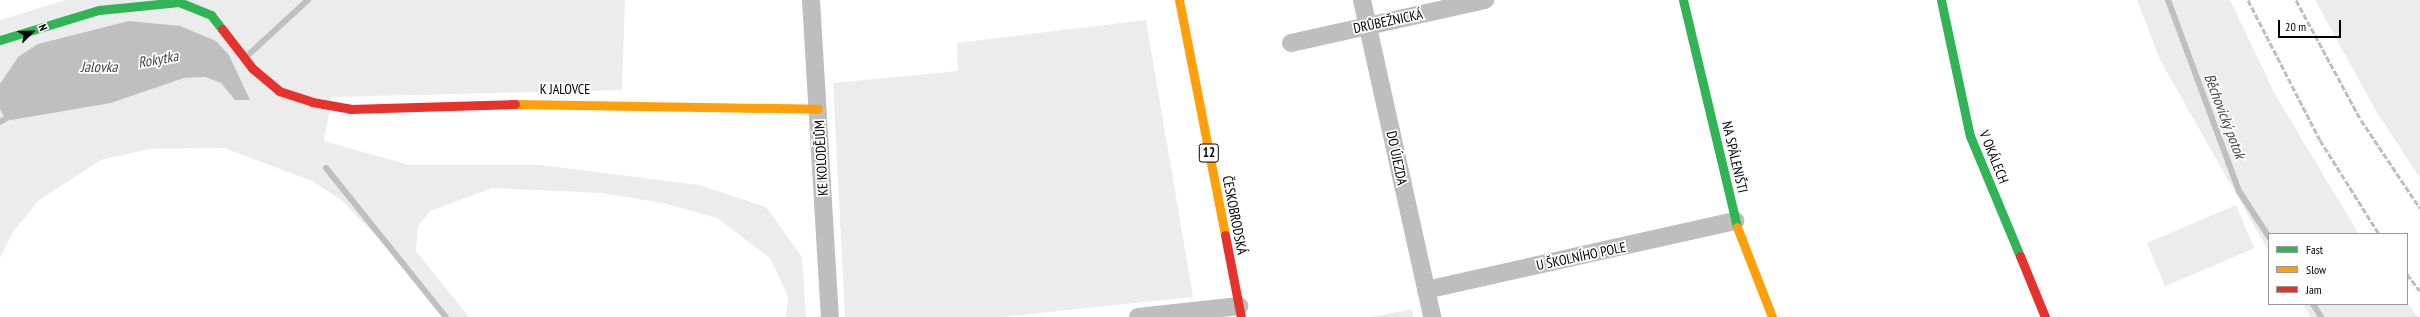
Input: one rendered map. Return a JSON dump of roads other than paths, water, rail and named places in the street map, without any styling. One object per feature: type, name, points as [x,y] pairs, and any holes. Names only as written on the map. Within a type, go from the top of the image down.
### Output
[{"type":"street","name":"KE KOLODĚJŮM","points":[[811,0],[830,317]]},
{"type":"street","name":"ČESKOBRODSKÁ","points":[[1179,0],[1240,312]]},
{"type":"street","name":"DO ÚJEZDA","points":[[1362,0],[1369,25],[1432,317]]},
{"type":"street","name":"DRŮBEŽNICKÁ","points":[[1291,43],[1485,0]]},
{"type":"street","name":"NA SPÁLENIŠTI","points":[[1683,0],[1735,221],[1772,317]]},
{"type":"street","name":"V OKÁLECH","points":[[1941,0],[1970,136],[2045,317]]},
{"type":"street","name":"K JALOVCE","points":[[0,40],[99,10],[163,1],[196,6],[211,15],[252,68],[279,91],[312,102],[350,109],[565,102],[818,109]]},
{"type":"street","name":"U ŠKOLNÍHO POLE","points":[[1426,290],[1735,221]]},
{"type":"street","points":[[1138,317],[1240,312]]},
{"type":"water","name":"Jalovka","points":[[129,21],[180,26],[216,41],[229,55],[250,100],[235,100],[221,83],[205,77],[184,78],[111,103],[11,120],[4,117],[0,109],[0,84],[18,57],[38,44]]},
{"type":"waterway","name":"Rokytka","points":[[247,56],[308,0]]},
{"type":"waterway","name":"Běchovický potok","points":[[2168,0],[2239,191],[2268,235]]},
{"type":"waterway","name":"Rokytka","points":[[0,122],[12,115]]},
{"type":"waterway","points":[[326,168],[446,317]]},
{"type":"waterway","name":"Běchovický potok","points":[[2314,305],[2321,317]]},
{"type":"railway","points":[[2248,0],[2320,140],[2378,233]]},
{"type":"railway","points":[[2296,0],[2361,120],[2420,208]]},
{"type":"railway","points":[[2408,275],[2420,291]]}]
